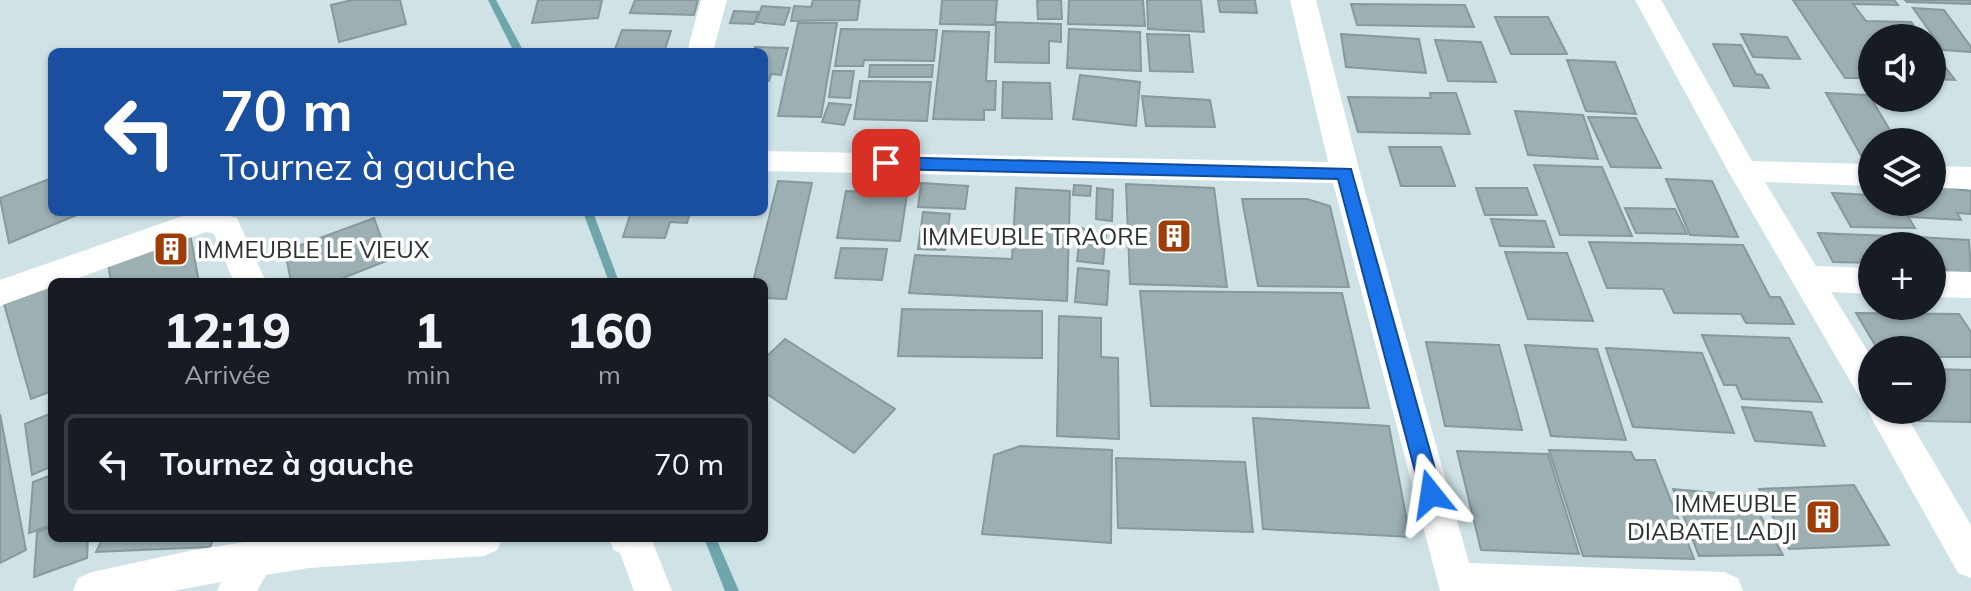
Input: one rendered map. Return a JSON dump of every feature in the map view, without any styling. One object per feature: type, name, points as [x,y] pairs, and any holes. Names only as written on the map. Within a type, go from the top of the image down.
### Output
[{"type":"street","points":[[701,48],[714,0]]},
{"type":"street","points":[[1303,0],[1345,173],[1455,581],[1724,591]]},
{"type":"street","points":[[1648,0],[1743,171],[1858,364]]},
{"type":"street","points":[[768,161],[1345,173]]},
{"type":"street","points":[[1743,171],[1858,175]]},
{"type":"street","points":[[1946,177],[1971,178]]},
{"type":"street","points":[[0,293],[205,220],[226,226],[248,278]]},
{"type":"street","points":[[1809,278],[1858,280]]},
{"type":"street","points":[[1946,284],[1971,285]]},
{"type":"street","points":[[1893,424],[1971,560]]},
{"type":"street","points":[[92,591],[194,568],[245,575],[309,544],[367,542]]},
{"type":"street","points":[[634,542],[653,591]]},
{"type":"building","points":[[352,0],[400,0],[406,24],[339,42],[331,5]]},
{"type":"building","points":[[538,0],[602,0],[598,18],[532,23]]},
{"type":"building","points":[[635,0],[698,0],[694,15],[630,13]]},
{"type":"building","points":[[813,0],[860,0],[857,20],[791,21],[794,6],[811,7]]},
{"type":"building","points":[[942,0],[997,0],[995,25],[940,24]]},
{"type":"building","points":[[1037,0],[1061,0],[1062,19],[1038,19]]},
{"type":"building","points":[[1069,0],[1143,0],[1145,26],[1068,24]]},
{"type":"building","points":[[1147,0],[1201,0],[1204,32],[1148,29]]},
{"type":"building","points":[[1218,0],[1255,0],[1257,13],[1220,12]]},
{"type":"building","points":[[1793,0],[1894,0],[1898,5],[1853,4],[1866,21],[1912,24],[1858,24],[1858,78],[1845,78]]},
{"type":"building","points":[[1905,0],[1971,0],[1971,4],[1907,2]]},
{"type":"building","points":[[1351,4],[1465,5],[1474,27],[1357,25]]},
{"type":"building","points":[[762,6],[790,8],[784,25],[756,22]]},
{"type":"building","points":[[1913,8],[1944,10],[1971,47],[1971,52],[1946,50],[1946,24],[1924,24]]},
{"type":"building","points":[[734,11],[758,12],[754,24],[730,23]]},
{"type":"building","points":[[1495,17],[1548,17],[1567,54],[1511,54]]},
{"type":"building","points":[[996,22],[1061,24],[1061,42],[1049,41],[1049,63],[995,62]]},
{"type":"building","points":[[798,23],[837,23],[821,117],[778,116]]},
{"type":"building","points":[[841,29],[937,30],[934,61],[864,60],[863,66],[835,66]]},
{"type":"building","points":[[1069,29],[1140,32],[1141,71],[1067,68]]},
{"type":"building","points":[[622,30],[671,31],[665,48],[615,48]]},
{"type":"building","points":[[943,31],[989,32],[986,81],[996,81],[995,110],[984,110],[984,120],[933,119]]},
{"type":"building","points":[[1147,34],[1189,35],[1193,72],[1150,71]]},
{"type":"building","points":[[1341,34],[1419,39],[1426,73],[1346,67]]},
{"type":"building","points":[[1741,34],[1787,37],[1800,59],[1753,57]]},
{"type":"building","points":[[1435,40],[1481,42],[1496,82],[1448,81]]},
{"type":"building","points":[[1713,44],[1741,45],[1756,74],[1762,75],[1769,88],[1734,86]]},
{"type":"building","points":[[755,47],[788,48],[781,75],[771,74],[768,81],[768,48]]},
{"type":"building","points":[[1567,60],[1615,62],[1636,114],[1586,111]]},
{"type":"building","points":[[870,65],[933,65],[932,77],[869,77]]},
{"type":"building","points":[[1946,68],[1955,80],[1946,80]]},
{"type":"building","points":[[833,71],[854,71],[850,98],[829,97]]},
{"type":"building","points":[[1080,75],[1140,82],[1136,126],[1073,119]]},
{"type":"building","points":[[860,81],[931,82],[927,121],[854,119]]},
{"type":"building","points":[[1003,82],[1050,83],[1052,119],[1002,118]]},
{"type":"building","points":[[1430,93],[1456,93],[1470,134],[1358,132],[1348,97],[1431,98]]},
{"type":"building","points":[[1826,93],[1858,94],[1858,112],[1879,112],[1889,128],[1858,128],[1858,150]]},
{"type":"building","points":[[1142,96],[1210,100],[1215,127],[1146,126]]},
{"type":"building","points":[[829,103],[851,105],[844,125],[822,122]]},
{"type":"building","points":[[1515,111],[1583,115],[1598,159],[1528,155]]},
{"type":"building","points":[[1588,117],[1636,118],[1661,168],[1611,167]]},
{"type":"building","points":[[1389,147],[1441,147],[1455,186],[1401,186]]},
{"type":"building","points":[[1534,165],[1602,167],[1632,236],[1560,235]]},
{"type":"building","points":[[1666,179],[1712,181],[1738,237],[1690,235]]},
{"type":"building","points":[[48,180],[48,216],[74,216],[9,243],[0,198]]},
{"type":"building","points":[[778,181],[812,183],[786,299],[768,298],[768,278],[754,278]]},
{"type":"building","points":[[921,183],[968,186],[965,209],[918,207]]},
{"type":"building","name":"IMMEUBLE TRAORE","points":[[1126,184],[1214,188],[1227,287],[1130,284]]},
{"type":"building","points":[[1074,185],[1091,186],[1090,196],[1073,195]]},
{"type":"building","points":[[1016,188],[1070,191],[1067,301],[909,293],[915,255],[1012,259]]},
{"type":"building","points":[[1097,188],[1113,190],[1112,221],[1096,219]]},
{"type":"building","points":[[1476,188],[1527,188],[1537,215],[1485,215]]},
{"type":"building","points":[[1946,188],[1971,191],[1971,214],[1957,213],[1961,220],[1910,217],[1946,216]]},
{"type":"building","points":[[846,191],[907,194],[900,241],[837,238]]},
{"type":"building","points":[[1832,193],[1858,194],[1858,216],[1908,216],[1915,228],[1851,227]]},
{"type":"building","points":[[1242,199],[1307,199],[1330,206],[1349,287],[1258,286]]},
{"type":"building","points":[[1625,208],[1675,209],[1687,234],[1636,233]]},
{"type":"building","points":[[923,212],[950,214],[945,250],[918,249]]},
{"type":"building","points":[[630,216],[689,216],[687,223],[670,222],[665,238],[623,237]]},
{"type":"building","points":[[374,218],[389,260],[343,278],[290,278],[285,251]]},
{"type":"building","points":[[1491,219],[1545,221],[1554,247],[1500,246]]},
{"type":"building","points":[[1081,228],[1106,235],[1103,264],[1077,261]]},
{"type":"building","points":[[1818,233],[1858,235],[1858,263],[1833,262]]},
{"type":"building","name":"IMMEUBLE LE VIEUX","points":[[190,234],[198,278],[110,278],[108,263]]},
{"type":"building","points":[[1946,239],[1969,240],[1971,275],[1948,273]]},
{"type":"building","points":[[1589,242],[1743,245],[1770,297],[1780,297],[1794,324],[1746,323],[1741,314],[1674,313],[1663,289],[1607,288]]},
{"type":"building","points":[[841,248],[887,249],[882,280],[835,278]]},
{"type":"building","points":[[1505,252],[1567,253],[1593,321],[1528,319]]},
{"type":"building","points":[[1078,268],[1109,271],[1107,305],[1075,302]]},
{"type":"building","points":[[48,288],[48,393],[31,399],[4,304]]},
{"type":"building","points":[[1140,291],[1342,293],[1369,408],[1151,406]]},
{"type":"building","points":[[902,309],[1042,311],[1042,358],[898,356]]},
{"type":"building","points":[[1946,314],[1959,314],[1971,332],[1971,357],[1946,357],[1946,336],[1870,336],[1860,320],[1946,320]]},
{"type":"building","points":[[1059,316],[1101,318],[1101,357],[1118,358],[1119,439],[1057,436]]},
{"type":"building","points":[[1702,335],[1789,338],[1822,402],[1742,399],[1736,385],[1724,385]]},
{"type":"building","points":[[785,339],[895,409],[854,453],[768,395],[768,355]]},
{"type":"building","points":[[1426,342],[1499,345],[1522,430],[1445,426]]},
{"type":"building","points":[[1525,345],[1597,349],[1626,440],[1551,436]]},
{"type":"building","points":[[1606,348],[1702,353],[1734,433],[1633,427]]},
{"type":"building","points":[[1946,369],[1971,370],[1971,422],[1946,422]]},
{"type":"building","points":[[1742,407],[1811,412],[1825,446],[1755,441]]},
{"type":"building","points":[[0,414],[26,550],[0,563]]},
{"type":"building","points":[[48,415],[48,468],[32,475],[25,424]]},
{"type":"building","points":[[1253,418],[1389,426],[1410,537],[1263,529]]},
{"type":"building","points":[[1020,446],[1112,450],[1111,543],[982,534],[994,455]]},
{"type":"building","points":[[1549,450],[1631,452],[1635,460],[1655,460],[1694,559],[1583,556]]},
{"type":"building","points":[[1457,451],[1548,454],[1579,554],[1481,550]]},
{"type":"building","points":[[1116,458],[1245,462],[1253,532],[1118,528]]},
{"type":"building","points":[[48,476],[48,526],[29,533],[33,482]]},
{"type":"building","name":"IMMEUBLE DIABATE LADJI","points":[[1854,485],[1889,545],[1789,549],[1759,489]]},
{"type":"building","points":[[1673,489],[1749,496],[1783,555],[1699,556]]},
{"type":"building","points":[[48,528],[48,542],[88,542],[87,558],[34,577],[37,532]]},
{"type":"building","points":[[101,542],[212,542],[210,547],[96,552]]},
{"type":"waterway","points":[[492,0],[517,48]]},
{"type":"waterway","points":[[589,216],[613,278]]},
{"type":"waterway","points":[[712,542],[732,591]]},
{"type":"place","name":"IMMEUBLE TRAORE","points":[[1174,236]]},
{"type":"place","name":"IMMEUBLE LE VIEUX","points":[[171,249]]},
{"type":"place","name":"IMMEUBLE DIABATE LADJI","points":[[1823,517]]},
{"type":"route","points":[[886,163],[1345,173],[1431,494]]}]
